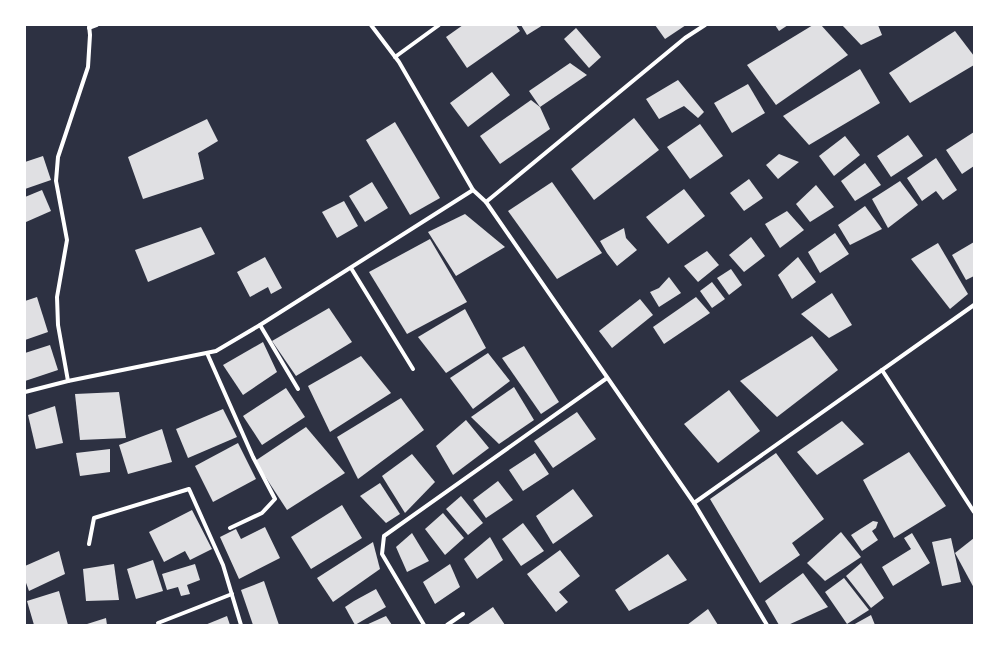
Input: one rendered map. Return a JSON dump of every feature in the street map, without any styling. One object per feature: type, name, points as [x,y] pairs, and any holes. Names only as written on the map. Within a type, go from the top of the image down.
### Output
[{"type":"street","points":[[68,381],[58,325],[57,297],[67,240],[56,181],[58,157],[88,67],[90,35],[89,26],[97,25]]},
{"type":"street","points":[[371,25],[395,57],[473,190],[486,202],[694,503],[767,625]]},
{"type":"street","points":[[395,57],[439,25]]},
{"type":"street","points":[[486,202],[685,38],[705,25]]},
{"type":"street","points":[[25,392],[68,381],[216,351],[351,268],[473,190]]},
{"type":"street","points":[[351,268],[413,369]]},
{"type":"street","points":[[694,503],[974,305]]},
{"type":"street","points":[[260,325],[298,389]]},
{"type":"street","points":[[208,353],[253,457],[275,499],[262,513],[230,528]]},
{"type":"street","points":[[882,370],[974,512]]},
{"type":"street","points":[[424,625],[382,554],[384,536],[607,378]]},
{"type":"street","points":[[89,544],[94,518],[189,489],[223,565],[241,625]]},
{"type":"street","points":[[158,623],[232,594]]},
{"type":"street","points":[[447,625],[463,614]]},
{"type":"building","points":[[463,25],[516,25],[520,31],[467,68],[446,37]]},
{"type":"building","points":[[521,25],[543,25],[527,35]]},
{"type":"building","points":[[655,25],[686,25],[665,39]]},
{"type":"building","points":[[775,25],[788,25],[779,31]]},
{"type":"building","points":[[813,25],[821,25],[848,55],[776,105],[747,65]]},
{"type":"building","points":[[842,25],[878,25],[882,35],[861,45]]},
{"type":"building","points":[[576,28],[601,57],[589,68],[564,39]]},
{"type":"building","points":[[955,31],[974,56],[974,65],[910,103],[889,73]]},
{"type":"building","points":[[570,63],[587,75],[540,107],[529,91]]},
{"type":"building","points":[[860,69],[880,103],[809,145],[783,116]]},
{"type":"building","points":[[492,72],[510,95],[468,127],[450,103]]},
{"type":"building","points":[[678,80],[704,112],[698,118],[684,106],[659,119],[646,99]]},
{"type":"building","points":[[748,84],[765,113],[732,133],[714,103]]},
{"type":"building","points":[[531,100],[540,107],[550,129],[500,164],[480,136]]},
{"type":"building","points":[[634,118],[659,150],[594,200],[571,169]]},
{"type":"building","points":[[207,119],[218,141],[198,153],[204,179],[143,199],[128,157]]},
{"type":"building","points":[[395,122],[440,198],[410,215],[366,140]]},
{"type":"building","points":[[700,124],[723,156],[690,179],[667,147]]},
{"type":"building","points":[[974,132],[974,166],[962,174],[946,150]]},
{"type":"building","points":[[908,135],[923,156],[891,177],[877,156]]},
{"type":"building","points":[[845,136],[860,155],[834,176],[819,156]]},
{"type":"building","points":[[779,154],[799,162],[778,179],[766,165]]},
{"type":"building","points":[[43,156],[51,180],[25,189],[25,162]]},
{"type":"building","points":[[936,158],[957,190],[943,200],[936,191],[922,201],[907,178]]},
{"type":"building","points":[[865,163],[881,185],[855,201],[841,181]]},
{"type":"building","points":[[749,179],[763,198],[744,211],[730,193]]},
{"type":"building","points":[[900,181],[918,205],[888,228],[872,199]]},
{"type":"building","points":[[372,182],[388,208],[365,222],[349,196]]},
{"type":"building","points":[[552,182],[602,253],[557,279],[508,211]]},
{"type":"building","points":[[816,185],[834,207],[810,222],[796,204]]},
{"type":"building","points":[[684,189],[705,216],[668,244],[646,217]]},
{"type":"building","points":[[42,190],[51,211],[26,222],[25,197]]},
{"type":"building","points":[[344,201],[358,226],[337,238],[322,212]]},
{"type":"building","points":[[865,206],[882,229],[850,245],[838,225]]},
{"type":"building","points":[[787,211],[804,230],[780,248],[765,224]]},
{"type":"building","points":[[465,214],[505,247],[456,276],[428,232]]},
{"type":"building","points":[[201,227],[215,254],[148,282],[135,250]]},
{"type":"building","points":[[624,228],[626,238],[637,250],[617,266],[600,241]]},
{"type":"building","points":[[835,233],[849,254],[820,273],[808,252]]},
{"type":"building","points":[[751,237],[765,256],[744,272],[729,255]]},
{"type":"building","points":[[430,239],[467,302],[407,334],[369,272]]},
{"type":"building","points":[[974,242],[974,276],[966,280],[952,255]]},
{"type":"building","points":[[938,243],[968,294],[950,309],[911,259]]},
{"type":"building","points":[[707,251],[719,265],[698,282],[684,266]]},
{"type":"building","points":[[265,257],[282,288],[271,294],[268,287],[250,297],[237,272]]},
{"type":"building","points":[[798,257],[816,282],[792,299],[778,275]]},
{"type":"building","points":[[731,269],[742,285],[729,295],[717,278]]},
{"type":"building","points":[[669,277],[681,293],[659,307],[650,292],[659,288]]},
{"type":"building","points":[[712,282],[725,299],[712,308],[700,291]]},
{"type":"building","points":[[832,293],[852,325],[829,338],[801,314]]},
{"type":"building","points":[[37,297],[48,332],[25,340],[25,301]]},
{"type":"building","points":[[696,297],[710,313],[664,344],[653,327]]},
{"type":"building","points":[[640,299],[653,315],[612,348],[599,331]]},
{"type":"building","points":[[329,308],[352,342],[296,376],[272,341]]},
{"type":"building","points":[[465,309],[486,348],[446,373],[418,337]]},
{"type":"building","points":[[812,336],[838,370],[777,417],[740,381]]},
{"type":"building","points":[[263,342],[277,372],[243,395],[223,365]]},
{"type":"building","points":[[50,345],[58,370],[25,381],[25,353]]},
{"type":"building","points":[[524,346],[559,402],[541,414],[502,358]]},
{"type":"building","points":[[488,353],[510,381],[473,409],[450,378]]},
{"type":"building","points":[[361,356],[391,393],[330,432],[308,386]]},
{"type":"building","points":[[514,387],[534,420],[499,444],[471,417]]},
{"type":"building","points":[[286,388],[305,417],[262,445],[243,416]]},
{"type":"building","points":[[729,390],[760,431],[718,463],[684,424]]},
{"type":"building","points":[[119,392],[126,438],[80,440],[75,394]]},
{"type":"building","points":[[401,398],[424,430],[358,479],[337,437]]},
{"type":"building","points":[[55,406],[63,443],[36,449],[28,415]]},
{"type":"building","points":[[223,409],[237,437],[188,458],[176,429]]},
{"type":"building","points":[[577,412],[596,439],[553,468],[534,441]]},
{"type":"building","points":[[466,420],[489,448],[453,475],[436,446]]},
{"type":"building","points":[[842,421],[864,444],[817,475],[797,452]]},
{"type":"building","points":[[306,427],[345,473],[287,510],[255,461]]},
{"type":"building","points":[[162,429],[172,462],[128,474],[119,445]]},
{"type":"building","points":[[238,443],[256,479],[213,502],[195,466]]},
{"type":"building","points":[[110,449],[110,472],[80,476],[76,453]]},
{"type":"building","points":[[909,452],[946,506],[894,538],[863,480]]},
{"type":"building","points":[[535,453],[549,474],[523,491],[509,470]]},
{"type":"building","points":[[776,453],[824,519],[792,543],[800,555],[760,583],[710,499]]},
{"type":"building","points":[[412,454],[435,482],[405,513],[382,476]]},
{"type":"building","points":[[498,481],[513,500],[486,518],[473,500]]},
{"type":"building","points":[[380,483],[400,514],[386,523],[360,496]]},
{"type":"building","points":[[573,489],[593,516],[553,544],[536,516]]},
{"type":"building","points":[[461,496],[483,523],[468,535],[446,509]]},
{"type":"building","points":[[342,505],[362,538],[311,569],[291,537]]},
{"type":"building","points":[[192,510],[212,549],[190,560],[185,551],[164,562],[149,532]]},
{"type":"building","points":[[443,513],[464,538],[445,555],[425,529]]},
{"type":"building","points":[[873,521],[878,522],[876,528],[872,531],[878,540],[862,551],[851,535]]},
{"type":"building","points":[[523,523],[544,551],[521,566],[502,539]]},
{"type":"building","points":[[265,527],[280,558],[239,579],[220,537],[236,529],[241,539]]},
{"type":"building","points":[[841,532],[861,557],[825,581],[807,563]]},
{"type":"building","points":[[412,533],[429,561],[407,572],[396,547]]},
{"type":"building","points":[[912,533],[930,563],[893,586],[882,567],[911,549],[904,538]]},
{"type":"building","points":[[490,537],[503,560],[477,579],[464,559]]},
{"type":"building","points":[[951,538],[961,582],[942,586],[932,542]]},
{"type":"building","points":[[974,538],[974,588],[955,553]]},
{"type":"building","points":[[373,542],[380,569],[333,602],[317,578]]},
{"type":"building","points":[[560,550],[580,576],[559,592],[568,602],[556,612],[527,574]]},
{"type":"building","points":[[59,551],[65,574],[29,591],[25,580],[25,566]]},
{"type":"building","points":[[668,554],[687,580],[629,611],[615,590]]},
{"type":"building","points":[[153,560],[163,591],[136,599],[127,569]]},
{"type":"building","points":[[861,563],[884,598],[871,608],[846,576]]},
{"type":"building","points":[[114,564],[119,600],[86,601],[83,569]]},
{"type":"building","points":[[195,564],[200,580],[187,585],[190,594],[181,596],[178,587],[167,590],[162,574]]},
{"type":"building","points":[[450,564],[460,587],[435,604],[423,582]]},
{"type":"building","points":[[803,573],[828,607],[788,625],[779,625],[765,601]]},
{"type":"building","points":[[844,578],[869,610],[847,624],[825,592]]},
{"type":"building","points":[[264,581],[279,625],[253,625],[241,590]]},
{"type":"building","points":[[376,589],[386,607],[355,625],[345,607]]},
{"type":"building","points":[[59,591],[68,625],[34,625],[27,601]]},
{"type":"building","points":[[493,607],[505,625],[467,625]]},
{"type":"building","points":[[708,609],[718,625],[687,625]]},
{"type":"building","points":[[871,615],[875,625],[853,625]]},
{"type":"building","points":[[227,616],[230,625],[205,625]]},
{"type":"building","points":[[386,616],[392,625],[366,625]]},
{"type":"building","points":[[106,618],[107,625],[84,625]]}]
